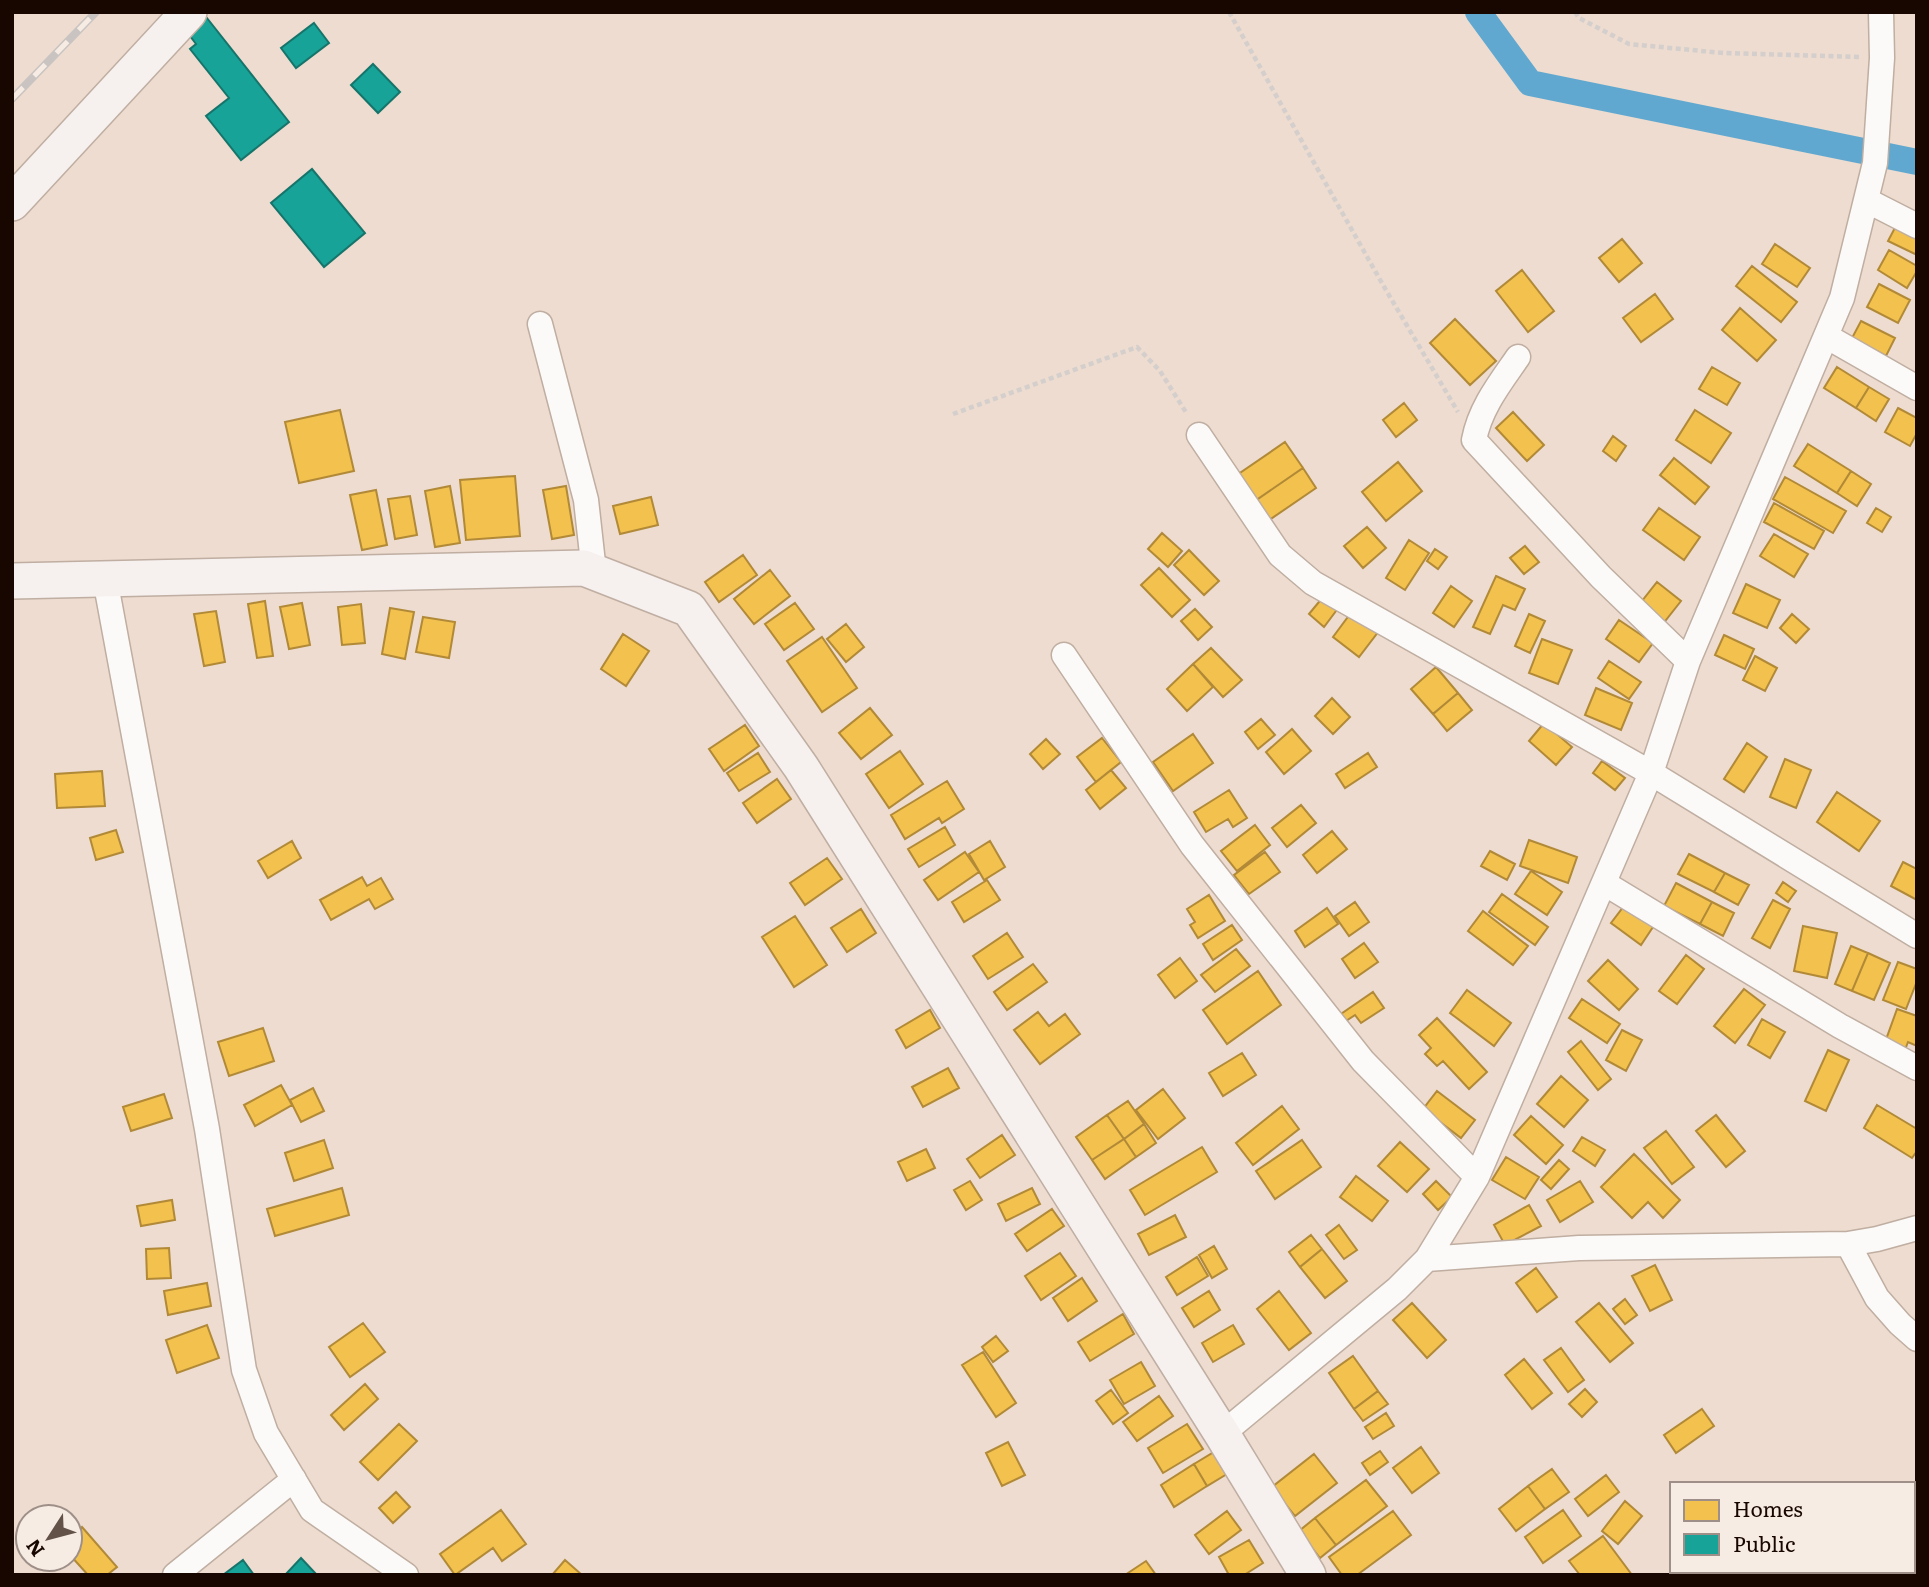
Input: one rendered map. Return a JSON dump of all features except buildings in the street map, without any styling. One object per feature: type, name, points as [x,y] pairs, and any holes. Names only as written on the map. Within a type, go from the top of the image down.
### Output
[{"type":"street","points":[[12,204],[189,12]]},
{"type":"street","points":[[1222,1434],[1397,1289],[1427,1259],[1477,1177],[1651,773],[1688,661],[1842,298],[1876,152],[1882,58],[1881,12]]},
{"type":"street","points":[[1866,200],[1917,226]]},
{"type":"street","points":[[540,324],[586,499],[594,572]]},
{"type":"street","points":[[1826,337],[1917,388]]},
{"type":"street","points":[[1518,356],[1494,391],[1478,422],[1475,440],[1601,577],[1688,661]]},
{"type":"street","points":[[1199,435],[1280,555],[1312,583],[1651,773],[1917,936]]},
{"type":"street","points":[[12,581],[584,568],[689,609],[801,767],[1308,1575]]},
{"type":"street","points":[[105,579],[207,1129],[244,1370],[266,1433],[312,1510],[406,1575]]},
{"type":"street","points":[[1064,655],[1192,845],[1354,1051],[1477,1177]]},
{"type":"street","points":[[1604,883],[1840,1026],[1917,1068]]},
{"type":"street","points":[[1427,1259],[1579,1248],[1848,1244],[1917,1228]]},
{"type":"street","points":[[1848,1244],[1877,1298],[1917,1339]]},
{"type":"street","points":[[174,1575],[294,1479]]},
{"type":"path","points":[[1229,12],[1383,285],[1475,440]]},
{"type":"path","points":[[1576,12],[1579,18],[1629,44],[1723,53],[1882,58]]},
{"type":"path","points":[[953,414],[1137,348],[1160,371],[1199,435]]},
{"type":"waterway","points":[[1478,12],[1530,83],[1917,162]]},
{"type":"railway","points":[[12,99],[96,12]]}]
